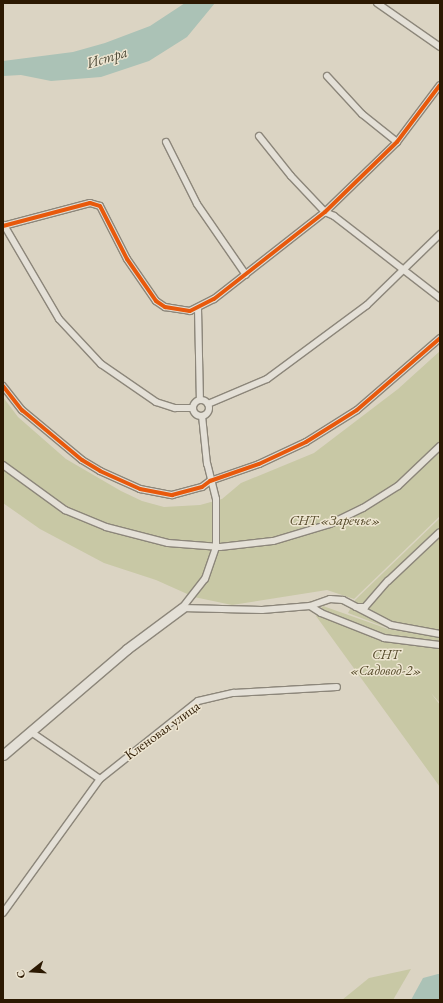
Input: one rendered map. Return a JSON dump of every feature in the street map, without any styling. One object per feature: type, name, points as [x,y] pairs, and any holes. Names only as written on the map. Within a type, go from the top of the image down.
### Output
[{"type":"street","points":[[377,3],[440,47]]},
{"type":"street","points":[[327,76],[362,114],[397,142]]},
{"type":"street","points":[[198,308],[200,400],[193,408],[175,408],[156,402],[101,364],[59,319],[4,225],[90,203],[100,206],[127,259],[156,301],[165,307],[190,311],[198,308],[246,275],[326,212],[397,142],[440,85]]},
{"type":"street","points":[[259,136],[291,176],[326,212],[334,216],[440,298]]},
{"type":"street","points":[[166,142],[197,204],[246,275]]},
{"type":"street","points":[[200,400],[208,404],[267,379],[367,305],[440,234]]},
{"type":"street","points":[[3,386],[22,410],[48,434],[100,471],[140,488],[172,495],[202,487],[210,481],[258,464],[306,442],[357,410],[440,338]]},
{"type":"street","points":[[202,416],[208,412],[208,404]]},
{"type":"street","points":[[193,408],[195,413],[202,416]]},
{"type":"street","points":[[3,755],[31,732],[49,713],[127,649],[182,608],[205,579],[216,547],[216,499],[210,481],[202,416]]},
{"type":"street","points":[[3,465],[65,510],[106,527],[168,543],[216,547],[273,541],[330,524],[363,508],[398,486],[440,446]]},
{"type":"street","points":[[354,607],[365,606],[388,581],[440,532]]},
{"type":"street","points":[[182,608],[262,610],[310,606],[330,599],[343,600],[391,625],[440,634]]},
{"type":"street","points":[[310,606],[321,613],[384,638],[440,645]]},
{"type":"street","name":"Кленовая улица","points":[[3,913],[100,779],[198,701],[234,693],[337,687]]},
{"type":"street","points":[[31,732],[100,779]]},
{"type":"green space","name":"СНТ «Заречье»","points":[[440,351],[440,516],[354,599],[327,590],[232,605],[194,597],[156,580],[104,563],[40,529],[3,503],[3,397],[18,417],[66,459],[121,491],[142,501],[164,507],[200,505],[222,499],[241,483],[314,453],[398,389]]},
{"type":"green space","points":[[440,518],[440,636],[388,628],[348,613],[355,600]]},
{"type":"green space","name":"СНТ «Садовод-2»","points":[[323,606],[388,629],[440,638],[440,703],[431,693],[440,705],[440,787],[316,616]]},
{"type":"green space","points":[[411,969],[393,1000],[342,1000],[369,978]]},
{"type":"water","name":"Истра","points":[[185,3],[215,3],[187,37],[149,61],[101,77],[51,81],[21,75],[3,76],[3,61],[73,52],[105,43],[150,26]]},
{"type":"water","points":[[440,974],[440,1000],[411,1000],[423,978]]},
{"type":"cycle path","points":[[3,226],[90,203],[100,206],[127,259],[156,301],[165,307],[190,311],[214,299],[325,212],[397,142],[440,85]]},
{"type":"cycle path","points":[[3,386],[22,410],[82,460],[100,471],[140,489],[172,495],[202,487],[210,481],[259,464],[306,442],[357,410],[440,338]]}]
